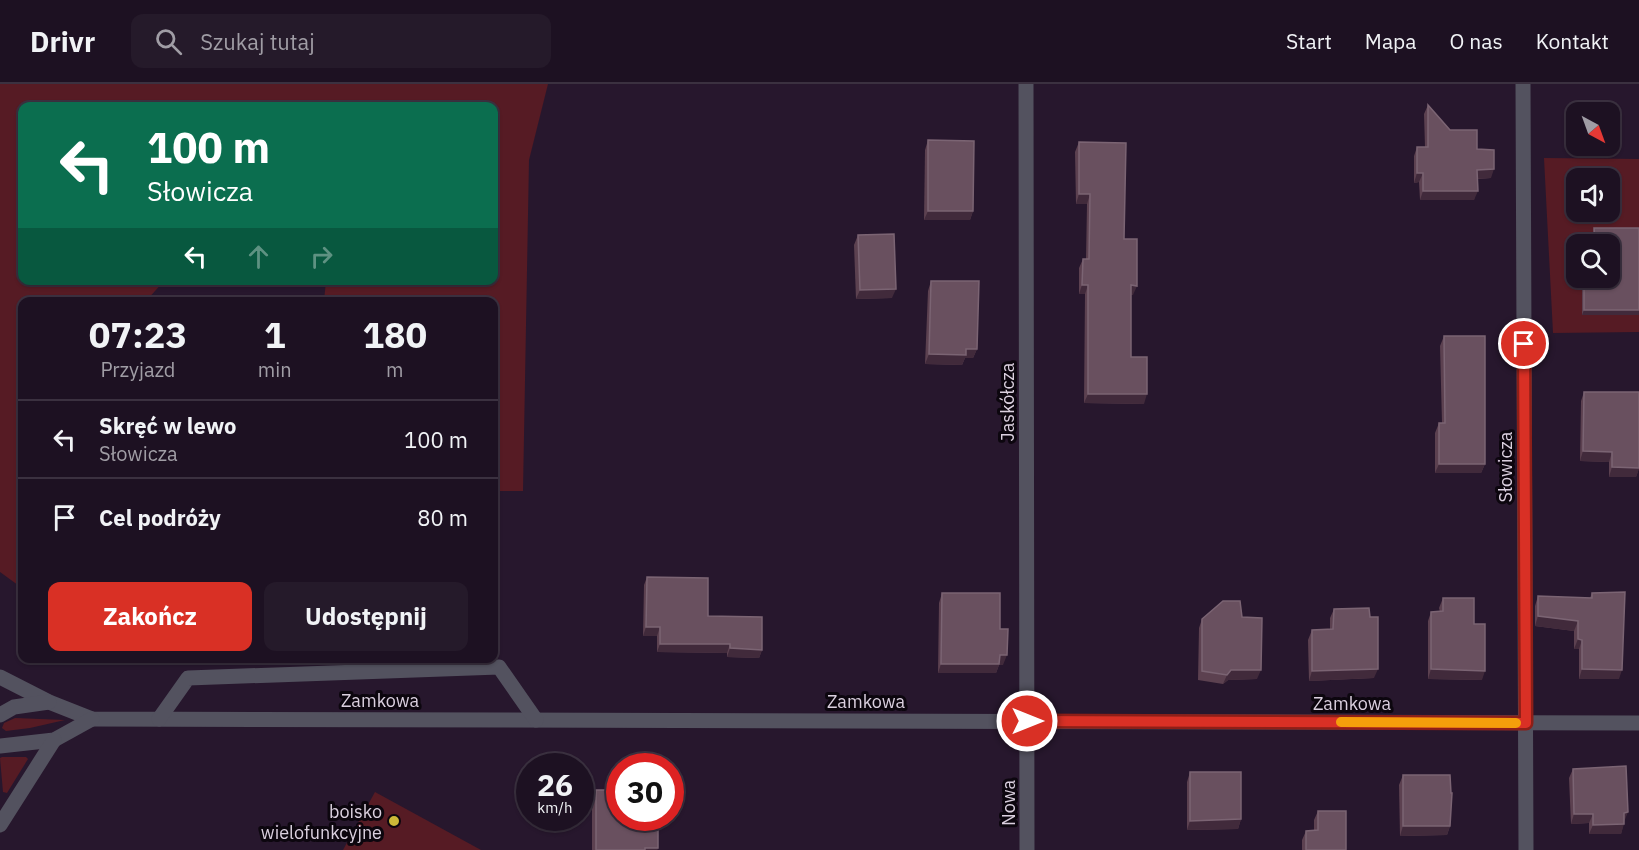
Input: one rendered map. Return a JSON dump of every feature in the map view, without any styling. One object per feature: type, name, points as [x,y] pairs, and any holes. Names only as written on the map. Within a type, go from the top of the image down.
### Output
[{"type":"street","name":"Jaskółcza","points":[[1026,84],[1027,721]]},
{"type":"street","name":"Słowicza","points":[[1523,84],[1526,850]]},
{"type":"street","points":[[159,719],[188,678],[499,667],[536,720]]},
{"type":"street","name":"Zamkowa","points":[[0,677],[49,702],[92,719],[1639,723]]},
{"type":"street","name":"Zamkowa","points":[[0,715],[14,707],[49,702]]},
{"type":"street","name":"Zamkowa","points":[[0,746],[54,740],[92,719]]},
{"type":"street","name":"Nowa","points":[[1027,721],[1027,850]]},
{"type":"street","name":"Zamkowa","points":[[0,825],[54,740]]},
{"type":"shaded area","points":[[0,84],[548,84],[529,160],[523,491],[498,491],[498,297],[324,297],[326,285],[498,285],[498,102],[18,102],[18,285],[160,285],[150,297],[18,297],[18,585],[0,572]]},
{"type":"shaded area","points":[[1544,158],[1639,159],[1639,332],[1553,333]]},
{"type":"shaded area","points":[[15,718],[65,720],[30,728],[6,731],[2,728],[4,723]]},
{"type":"shaded area","points":[[26,757],[28,759],[7,793],[3,792],[0,758]]},
{"type":"shaded area","name":"boisko wielofunkcyjne","points":[[375,792],[481,850],[343,850]]},
{"type":"building","points":[[1428,105],[1450,130],[1477,130],[1477,149],[1494,150],[1494,169],[1477,170],[1478,191],[1423,191],[1423,173],[1417,173],[1417,147],[1428,147]]},
{"type":"building","points":[[928,140],[974,141],[973,211],[928,211]]},
{"type":"building","points":[[1079,142],[1126,143],[1124,239],[1137,239],[1137,286],[1131,285],[1131,357],[1147,357],[1147,394],[1088,394],[1088,285],[1082,285],[1083,259],[1089,259],[1090,194],[1079,194]]},
{"type":"building","points":[[1594,228],[1639,228],[1639,310],[1584,310],[1584,288],[1620,288],[1620,234],[1594,234]]},
{"type":"building","points":[[894,234],[896,289],[860,290],[858,235]]},
{"type":"building","points":[[931,281],[979,281],[977,349],[966,349],[966,355],[929,354]]},
{"type":"building","points":[[1444,336],[1485,336],[1485,464],[1439,464],[1439,423],[1445,423]]},
{"type":"building","points":[[1584,392],[1639,392],[1639,468],[1612,467],[1612,452],[1583,451]]},
{"type":"building","points":[[647,577],[708,578],[708,616],[762,617],[762,650],[730,648],[730,644],[660,644],[660,627],[646,627]]},
{"type":"building","points":[[1625,592],[1622,670],[1582,669],[1582,640],[1578,639],[1578,621],[1538,616],[1538,596],[1592,598],[1592,593]]},
{"type":"building","points":[[942,593],[1000,593],[1000,629],[1008,629],[1007,655],[1000,655],[999,664],[941,664]]},
{"type":"building","points":[[1443,598],[1474,598],[1474,624],[1485,624],[1485,671],[1431,669],[1431,612],[1443,611]]},
{"type":"building","points":[[1223,601],[1240,601],[1242,617],[1262,618],[1261,670],[1231,670],[1227,675],[1202,671],[1202,619]]},
{"type":"building","points":[[1369,608],[1370,617],[1378,617],[1378,669],[1312,671],[1312,630],[1333,629],[1334,609]]},
{"type":"building","points":[[1626,766],[1628,812],[1624,813],[1624,824],[1593,825],[1593,814],[1574,814],[1573,769]]},
{"type":"building","points":[[1190,772],[1241,772],[1241,819],[1190,821]]},
{"type":"building","points":[[1403,775],[1450,775],[1452,793],[1450,826],[1403,826]]},
{"type":"building","points":[[596,790],[606,790],[606,831],[658,831],[658,848],[596,850]]},
{"type":"building","points":[[1318,811],[1346,811],[1346,850],[1306,850],[1306,831],[1318,830]]},
{"type":"slow traffic","points":[[1341,722],[1516,723]]},
{"type":"place","name":"boisko wielofunkcyjne","points":[[394,821]]},
{"type":"route","points":[[1027,721],[1526,723],[1524,344]]}]
